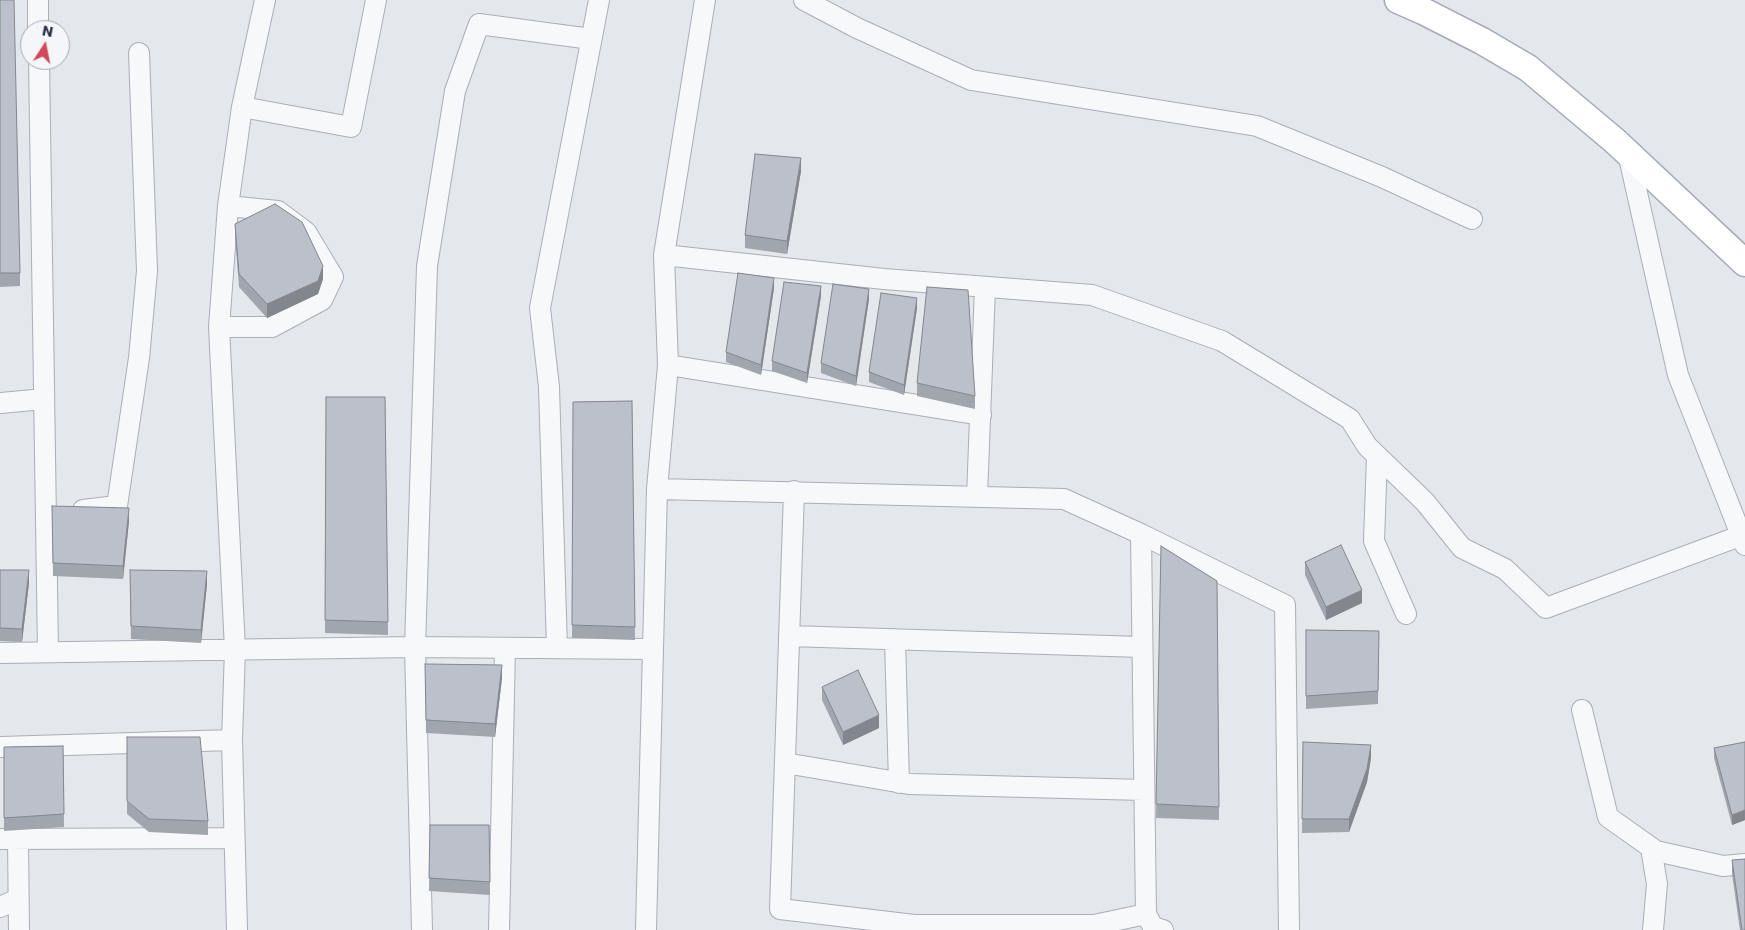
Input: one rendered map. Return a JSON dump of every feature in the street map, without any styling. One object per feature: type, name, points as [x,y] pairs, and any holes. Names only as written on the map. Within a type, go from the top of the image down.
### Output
[{"type":"main road","points":[[1398,0],[1482,41],[1528,68],[1571,102],[1628,152],[1745,263]]},
{"type":"street","points":[[38,0],[38,20]]},
{"type":"street","points":[[237,930],[233,838],[232,740],[235,650],[219,327],[228,206],[242,107],[265,0]]},
{"type":"street","points":[[242,107],[351,127],[376,0]]},
{"type":"street","points":[[557,648],[549,387],[540,308],[599,0]]},
{"type":"street","points":[[648,928],[657,489],[668,365],[664,255],[705,0]]},
{"type":"street","points":[[804,0],[857,28],[971,80],[1257,126],[1382,176],[1472,220]]},
{"type":"street","points":[[422,930],[415,647],[427,266],[455,91],[479,24],[591,39]]},
{"type":"street","points":[[46,514],[117,506],[139,358],[146,271],[139,53]]},
{"type":"street","points":[[39,70],[48,652]]},
{"type":"street","points":[[664,255],[884,279],[1092,294],[1222,341],[1350,419],[1367,446],[1425,502],[1462,548],[1505,569],[1546,608],[1744,538],[1678,374],[1628,152]]},
{"type":"street","points":[[219,327],[272,327],[322,300],[333,277],[306,232],[278,211],[228,206]]},
{"type":"street","points":[[977,497],[982,415],[985,286]]},
{"type":"street","points":[[668,365],[982,415]]},
{"type":"street","points":[[0,403],[44,399]]},
{"type":"street","points":[[1377,456],[1374,541],[1406,614]]},
{"type":"street","points":[[657,489],[1064,499],[1141,534],[1286,605],[1289,930]]},
{"type":"street","points":[[794,491],[780,909],[914,925],[1020,928],[1094,925],[1146,914]]},
{"type":"street","points":[[1141,534],[1146,914],[1153,927],[1163,930]]},
{"type":"street","points":[[789,636],[1142,648]]},
{"type":"street","points":[[895,639],[899,783]]},
{"type":"street","points":[[0,653],[415,647],[653,649]]},
{"type":"street","points":[[499,930],[505,648]]},
{"type":"street","points":[[1582,710],[1608,817],[1656,851],[1723,866],[1745,864]]},
{"type":"street","points":[[0,747],[232,740]]},
{"type":"street","points":[[785,763],[909,784],[1144,790]]},
{"type":"street","points":[[19,930],[18,899],[9,839],[233,838]]},
{"type":"street","points":[[1651,848],[1657,884],[1653,930]]},
{"type":"street","points":[[0,907],[18,899]]},
{"type":"building","points":[[0,0],[14,0],[20,273],[0,273]]},
{"type":"building","points":[[755,154],[801,158],[787,241],[745,235]]},
{"type":"building","points":[[275,204],[302,222],[323,266],[318,281],[267,304],[239,274],[235,224]]},
{"type":"building","points":[[738,273],[774,278],[761,365],[726,352]]},
{"type":"building","points":[[784,282],[821,286],[807,373],[772,361]]},
{"type":"building","points":[[833,284],[869,289],[856,376],[821,363]]},
{"type":"building","points":[[927,287],[968,290],[975,396],[917,383]]},
{"type":"building","points":[[881,293],[917,298],[904,385],[869,372]]},
{"type":"building","points":[[326,397],[385,397],[388,622],[325,620]]},
{"type":"building","points":[[632,401],[635,627],[572,625],[573,402]]},
{"type":"building","points":[[52,506],[129,508],[123,566],[53,563]]},
{"type":"building","points":[[1341,545],[1362,590],[1326,607],[1305,562]]},
{"type":"building","points":[[1161,546],[1217,581],[1219,807],[1156,804]]},
{"type":"building","points":[[0,570],[29,570],[22,629],[0,628]]},
{"type":"building","points":[[130,570],[207,571],[201,630],[131,626]]},
{"type":"building","points":[[1306,630],[1379,631],[1378,691],[1306,696]]},
{"type":"building","points":[[425,664],[502,665],[495,724],[426,720]]},
{"type":"building","points":[[858,670],[879,715],[843,732],[822,687]]},
{"type":"building","points":[[127,737],[200,737],[208,821],[149,819],[127,801]]},
{"type":"building","points":[[1303,742],[1371,745],[1367,769],[1349,819],[1302,819]]},
{"type":"building","points":[[1745,742],[1745,810],[1732,815],[1714,748]]},
{"type":"building","points":[[63,746],[64,814],[4,818],[4,747]]},
{"type":"building","points":[[430,825],[489,825],[490,882],[429,878]]},
{"type":"building","points":[[1745,859],[1745,930],[1742,930],[1732,860]]}]
